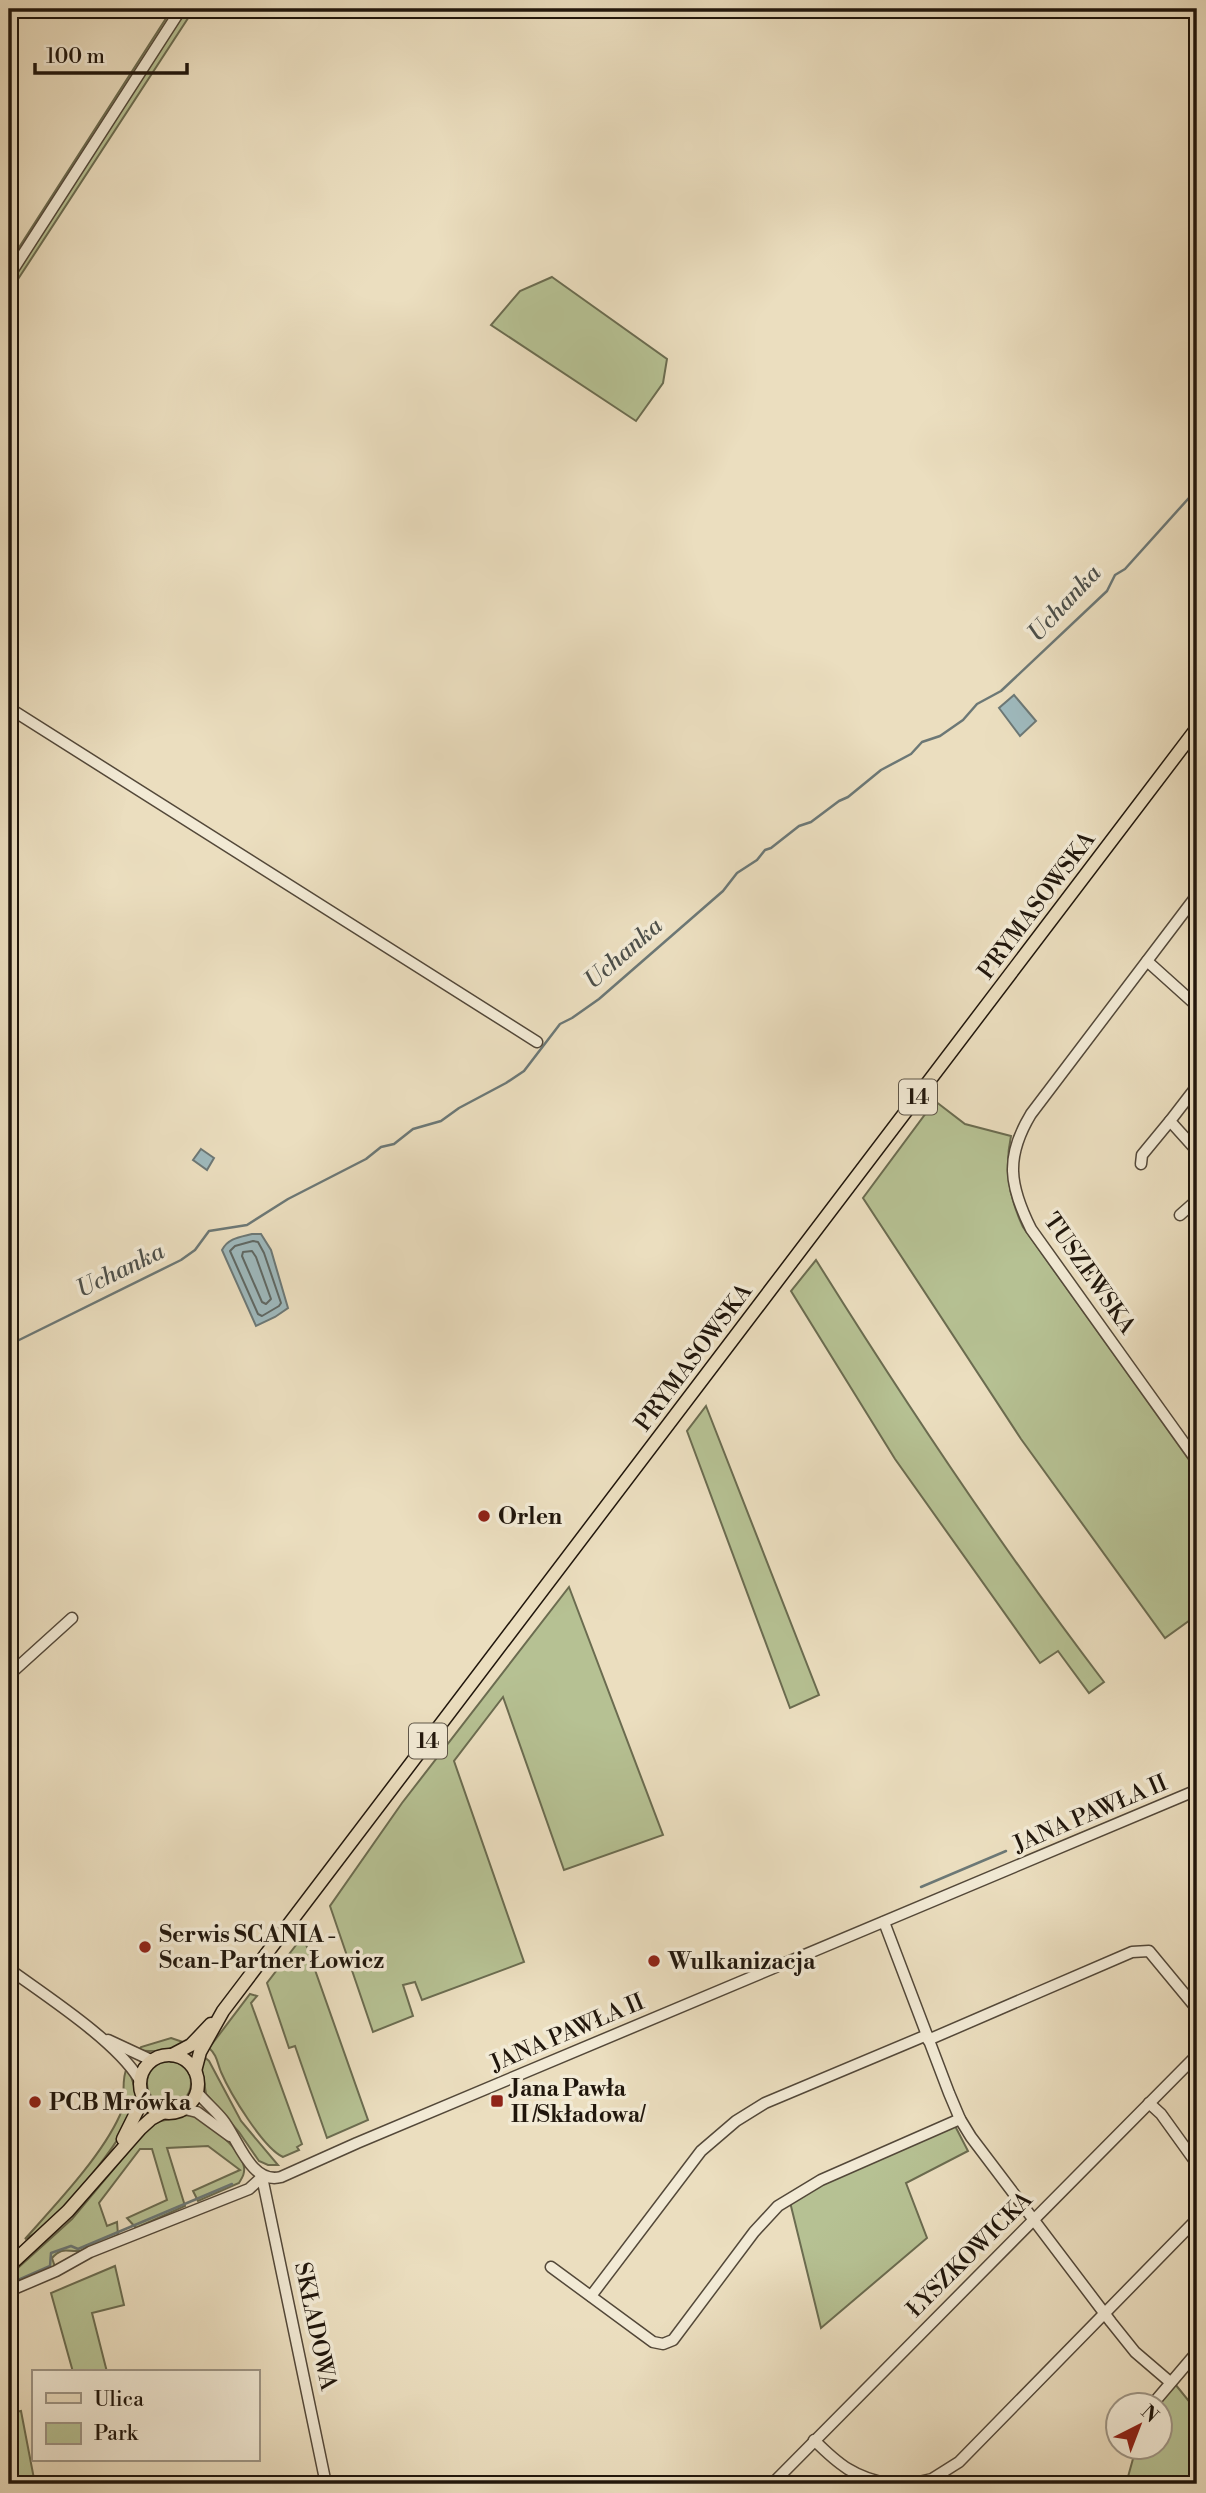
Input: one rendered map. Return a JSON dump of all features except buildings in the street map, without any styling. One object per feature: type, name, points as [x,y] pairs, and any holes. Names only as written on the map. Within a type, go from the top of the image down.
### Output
[{"type":"main road","name":"PRYMASOWSKA","points":[[172,2054],[191,2045],[223,2011],[1197,728]]},
{"type":"main road","name":"PRYMASOWSKA","points":[[195,2071],[200,2052],[223,2011]]},
{"type":"main road","name":"14","points":[[151,2060],[172,2054]]},
{"type":"main road","points":[[172,2054],[190,2063],[195,2071]]},
{"type":"main road","points":[[151,2060],[139,2079],[143,2099],[151,2108],[162,2113],[174,2113],[185,2109],[197,2092]]},
{"type":"main road","name":"14","points":[[195,2071],[197,2092]]},
{"type":"main road","points":[[9,2266],[43,2236],[85,2192],[110,2160],[133,2123],[143,2099]]},
{"type":"main road","points":[[110,2160],[151,2119],[162,2113]]},
{"type":"street","points":[[9,276],[181,9]]},
{"type":"street","points":[[9,708],[537,1042]]},
{"type":"street","name":"TUSZEWSKA","points":[[1195,1453],[1031,1229],[1015,1189],[1013,1170],[1014,1148],[1031,1114],[1197,895]]},
{"type":"street","points":[[1147,961],[1197,1006]]},
{"type":"street","points":[[1141,1164],[1142,1155],[1197,1086]]},
{"type":"street","points":[[1170,1121],[1197,1152]]},
{"type":"street","points":[[1180,1215],[1197,1200]]},
{"type":"street","points":[[9,1675],[72,1618]]},
{"type":"street","name":"JANA PAWŁA II","points":[[9,2291],[57,2271],[90,2252],[249,2189],[262,2177],[274,2179],[289,2174],[1197,1790]]},
{"type":"street","points":[[884,1922],[960,2119],[971,2137],[1104,2314],[1135,2352],[1170,2382]]},
{"type":"street","points":[[591,2296],[701,2151],[736,2121],[765,2103],[1132,1952],[1149,1951],[1197,2009]]},
{"type":"street","points":[[9,1969],[96,2034],[127,2063],[139,2079]]},
{"type":"street","points":[[96,2034],[151,2060]]},
{"type":"street","name":"ŁYSZKOWICKA","points":[[772,2484],[1197,2054]]},
{"type":"street","points":[[197,2092],[221,2118],[262,2177]]},
{"type":"street","points":[[1149,2103],[1161,2114],[1197,2164]]},
{"type":"street","points":[[185,2109],[197,2112],[235,2140]]},
{"type":"street","points":[[551,2267],[653,2342],[663,2344],[673,2340],[754,2232],[778,2206],[821,2180],[960,2119]]},
{"type":"street","name":"SKŁADOWA","points":[[262,2177],[326,2484]]},
{"type":"street","points":[[910,2484],[932,2479],[959,2462],[1197,2219]]},
{"type":"street","points":[[1162,2392],[1197,2352]]},
{"type":"street","points":[[814,2440],[842,2466],[865,2480],[890,2484]]},
{"type":"green space","points":[[172,9],[194,9],[9,293],[9,263]]},
{"type":"green space","points":[[552,277],[667,359],[663,383],[636,421],[491,325],[520,291]]},
{"type":"green space","points":[[935,1101],[965,1124],[1011,1136],[1009,1183],[1023,1227],[1197,1471],[1197,1615],[1165,1638],[1021,1439],[863,1198]]},
{"type":"green space","points":[[816,1260],[955,1474],[1104,1682],[1089,1693],[1058,1651],[1040,1663],[895,1459],[791,1291]]},
{"type":"green space","points":[[706,1406],[819,1695],[790,1708],[687,1431]]},
{"type":"green space","points":[[569,1587],[663,1835],[564,1870],[503,1697],[454,1761],[524,1962],[422,2000],[415,1982],[403,1985],[413,2016],[373,2032],[330,1906],[402,1803]]},
{"type":"green space","points":[[303,1936],[368,2120],[327,2138],[295,2046],[289,2048],[267,1983]]},
{"type":"green space","points":[[250,1994],[257,1996],[251,2003],[302,2144],[297,2147],[299,2150],[283,2157],[266,2143],[248,2119],[209,2048]]},
{"type":"green space","points":[[171,2038],[186,2043],[163,2050],[139,2050],[141,2047]]},
{"type":"green space","points":[[203,2056],[209,2061],[241,2121],[278,2165],[259,2161],[239,2132],[206,2094]]},
{"type":"green space","points":[[169,2061],[185,2067],[191,2083],[185,2099],[169,2105],[153,2099],[147,2083],[153,2067]]},
{"type":"green space","points":[[127,2068],[136,2096],[136,2105],[130,2119],[105,2157],[71,2199],[38,2231],[25,2239],[77,2180],[112,2131],[122,2109]]},
{"type":"green space","points":[[188,2115],[212,2127],[236,2152],[244,2167],[239,2183],[198,2201],[193,2191],[240,2170],[208,2146],[167,2148],[185,2206],[136,2228],[127,2218],[167,2200],[152,2149],[140,2149],[99,2203],[107,2226],[117,2222],[118,2235],[83,2250],[59,2252],[52,2258],[55,2267],[9,2287],[9,2276],[72,2219],[152,2123]]},
{"type":"green space","points":[[953,2122],[968,2151],[906,2183],[927,2238],[821,2328],[790,2202]]},
{"type":"green space","points":[[115,2266],[124,2305],[92,2313],[106,2370],[72,2370],[51,2293]]},
{"type":"green space","points":[[1175,2384],[1197,2411],[1197,2484],[1126,2484],[1132,2462],[1174,2462],[1174,2392],[1169,2392]]},
{"type":"green space","points":[[21,2411],[35,2484],[18,2484],[9,2435],[9,2413]]},
{"type":"water","points":[[1014,695],[1036,721],[1020,736],[999,708]]},
{"type":"water","points":[[201,1149],[214,1158],[207,1170],[193,1160]]},
{"type":"water","points":[[261,1234],[271,1250],[288,1308],[256,1326],[222,1250],[231,1240]]},
{"type":"waterway","name":"Uchanka","points":[[9,1345],[181,1260],[195,1250],[209,1231],[247,1225],[288,1199],[366,1159],[381,1147],[394,1144],[413,1129],[441,1121],[524,1071],[560,1024],[599,999],[723,891],[737,873],[757,860],[765,850],[848,797],[881,770],[911,754],[922,742],[940,736],[963,720],[977,704],[1001,691],[1107,591],[1115,575],[1125,569],[1197,489]]},
{"type":"waterway","points":[[921,1887],[1006,1851]]},
{"type":"waterway","points":[[9,2284],[50,2266],[51,2253],[71,2246],[78,2249],[232,2184]]},
{"type":"place","name":"Orlen","points":[[484,1516]]},
{"type":"place","name":"Serwis SCANIA - Scan-Partner Łowicz","points":[[145,1947]]},
{"type":"place","name":"Wulkanizacja","points":[[654,1961]]},
{"type":"place","name":"Jana Pawła II /Składowa/","points":[[497,2101]]},
{"type":"place","name":"PCB Mrówka","points":[[35,2102]]}]
